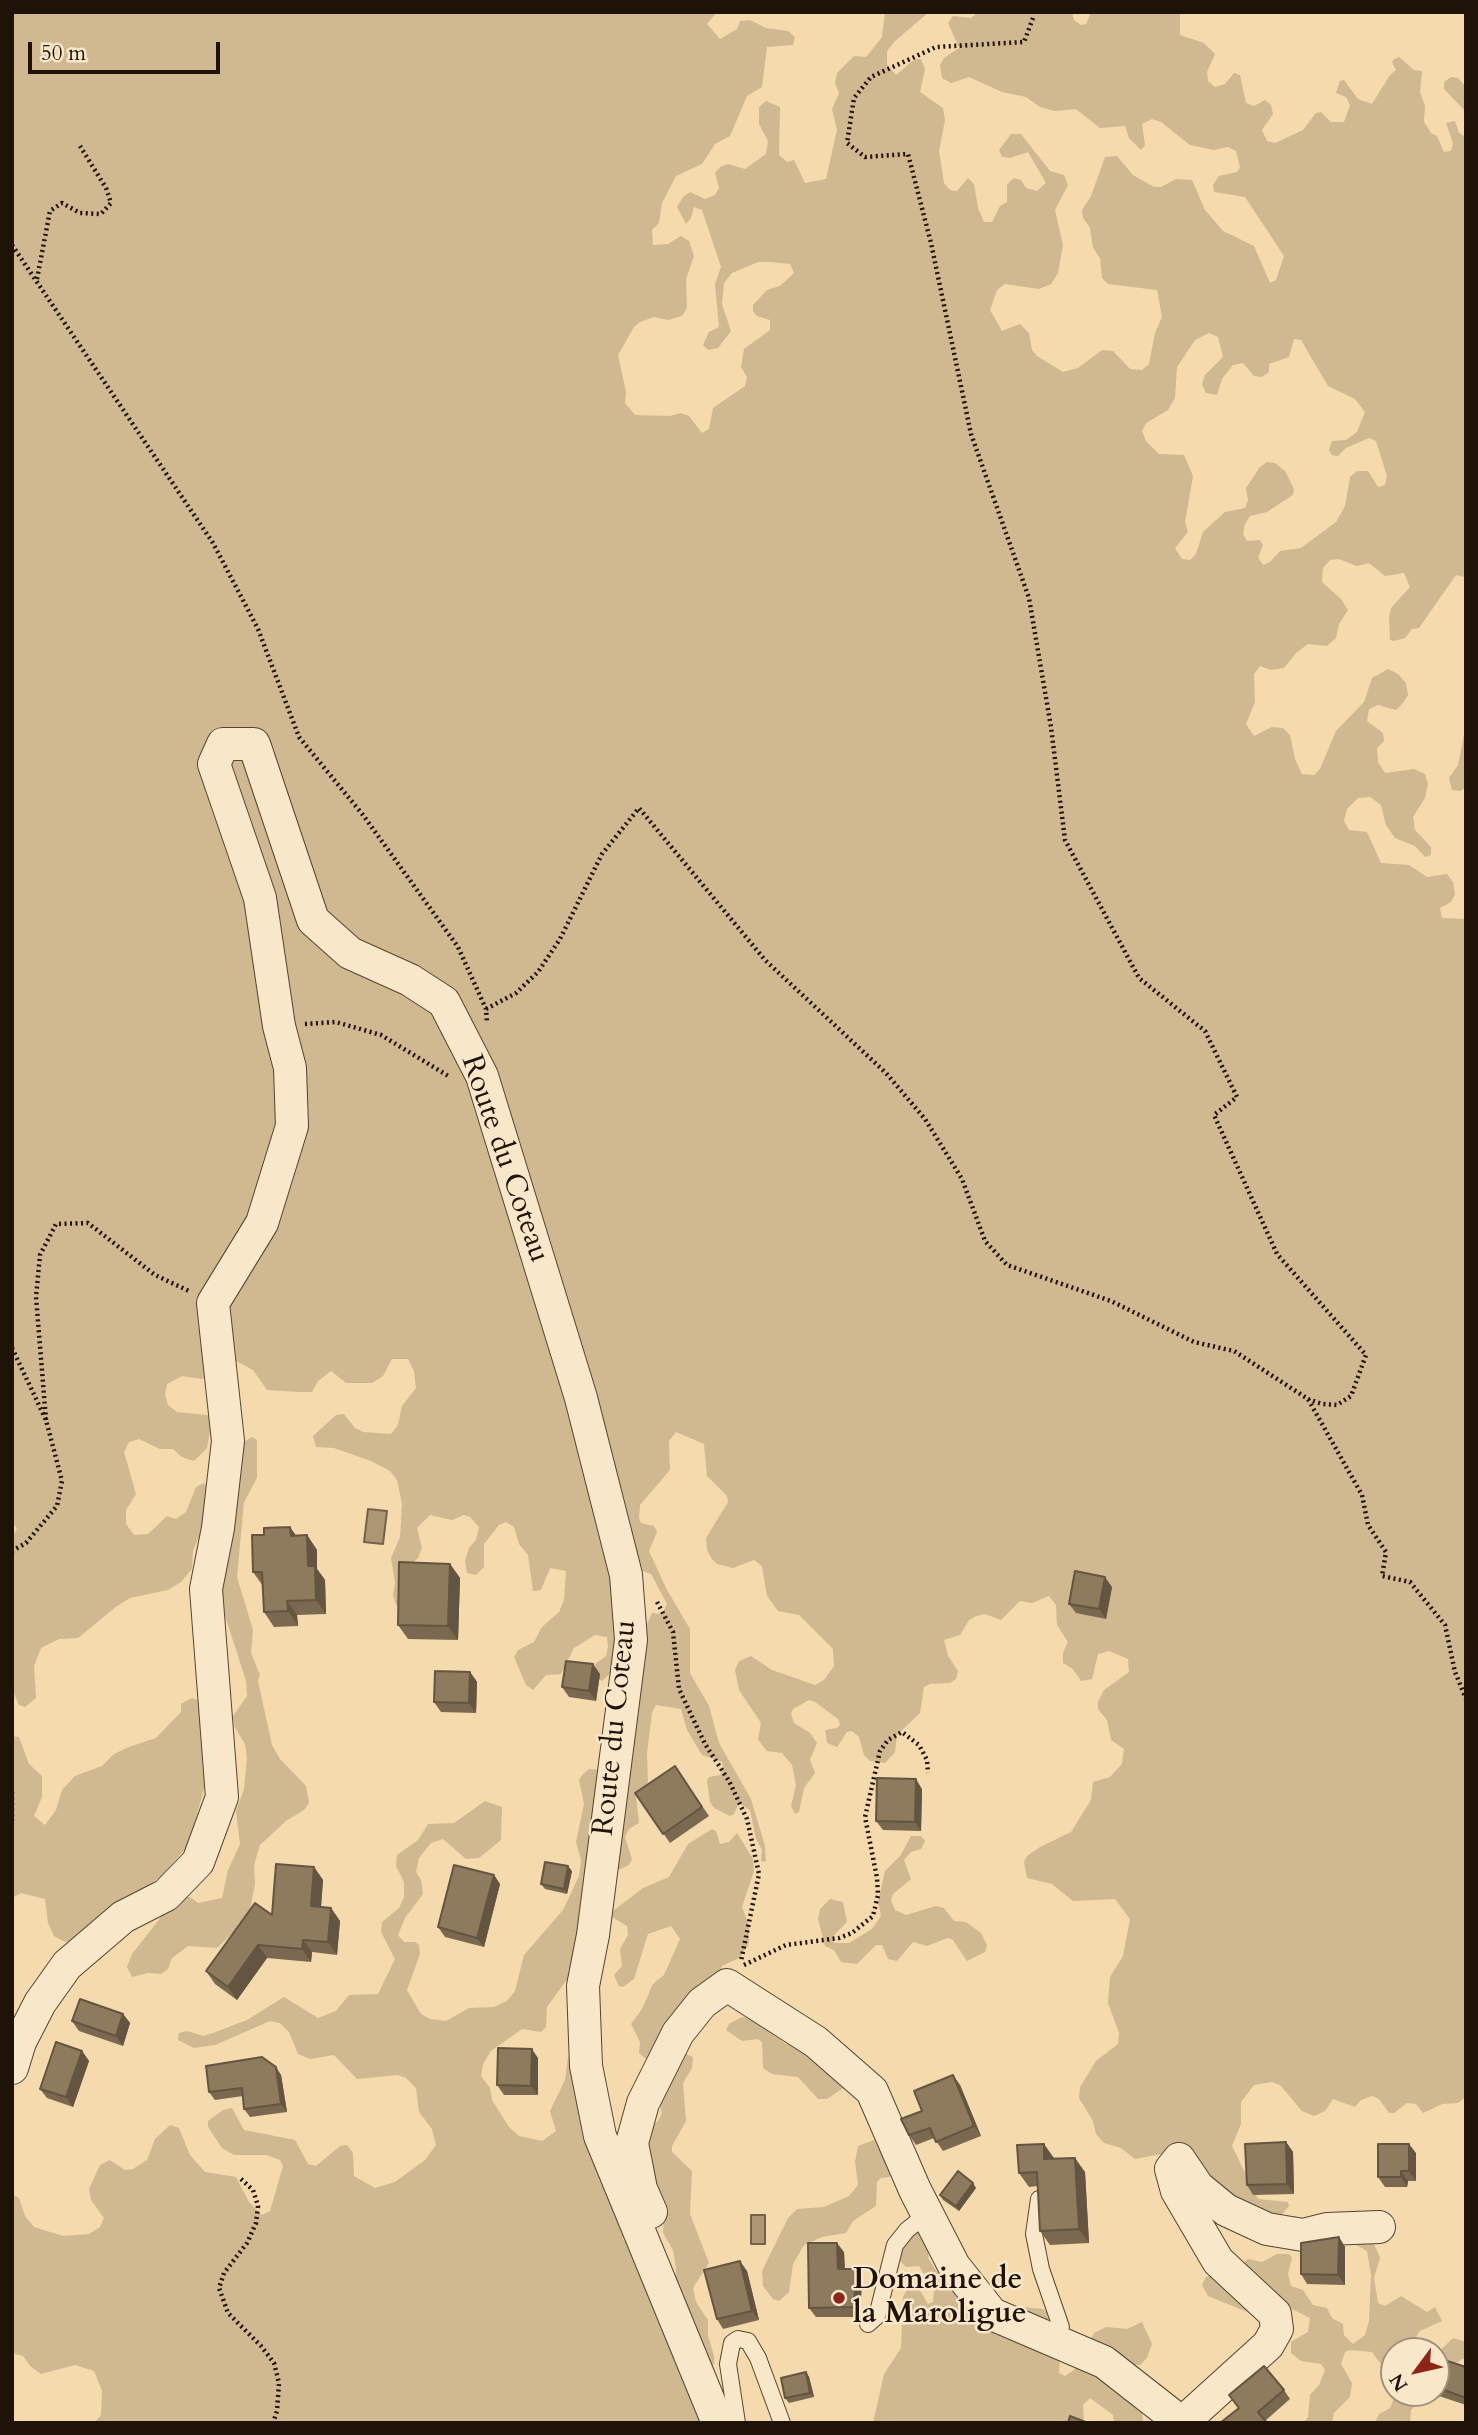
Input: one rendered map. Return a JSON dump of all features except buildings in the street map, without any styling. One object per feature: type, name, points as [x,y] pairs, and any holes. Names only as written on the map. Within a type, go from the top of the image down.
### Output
[{"type":"street","name":"Route du Coteau","points":[[214,1303],[262,1223],[292,1126],[290,1068],[279,1026],[261,898],[214,764],[223,744],[254,744],[313,920],[350,953],[410,980],[444,1002],[482,1076],[581,1398],[626,1575],[631,1640],[593,1935],[583,1986],[586,2066],[600,2136],[718,2423]]},
{"type":"street","points":[[12,2068],[20,2042],[40,2003],[67,1965],[123,1917],[166,1895],[198,1862],[222,1797],[206,1588],[218,1528],[228,1441],[214,1303]]},
{"type":"street","points":[[648,2251],[659,2228],[640,2189],[632,2143],[643,2103],[678,2033],[702,2003],[727,1985],[816,2042],[872,2091],[927,2214],[954,2266],[992,2314],[1104,2362],[1182,2423],[1268,2345],[1277,2329],[1275,2314],[1218,2261],[1177,2191],[1171,2169],[1179,2158],[1198,2187],[1226,2210],[1267,2229],[1303,2235],[1327,2229],[1379,2227]]},
{"type":"lane","points":[[1039,2199],[1034,2234],[1041,2269],[1061,2328],[1055,2341]]},
{"type":"lane","points":[[868,2324],[877,2316],[895,2245],[907,2230],[927,2214]]},
{"type":"lane","points":[[737,2423],[728,2364],[732,2343],[738,2339],[748,2341],[758,2358],[782,2423]]},
{"type":"path","points":[[486,1009],[516,993],[538,972],[560,939],[602,854],[639,808],[765,960],[886,1073],[925,1119],[962,1179],[985,1241],[1007,1265],[1111,1301],[1194,1342],[1234,1351],[1308,1399],[1337,1405],[1351,1395],[1366,1355],[1277,1254],[1214,1115],[1237,1097],[1205,1031],[1139,978],[1065,840],[1029,598],[971,434],[931,243],[908,154],[865,157],[847,143],[854,98],[871,78],[936,47],[1024,42],[1033,18]]},
{"type":"path","points":[[37,280],[50,211],[62,203],[80,213],[101,214],[111,203],[106,188],[80,146]]},
{"type":"path","points":[[12,245],[213,543],[258,629],[299,737],[363,815],[458,947],[486,1009],[489,1036]]},
{"type":"path","points":[[279,1026],[336,1022],[381,1035],[490,1100]]},
{"type":"path","points":[[12,1551],[26,1544],[57,1506],[62,1481],[46,1420],[36,1297],[40,1255],[56,1224],[88,1223],[155,1275],[214,1303]]},
{"type":"path","points":[[12,1348],[46,1420]]},
{"type":"path","points":[[1308,1399],[1362,1495],[1368,1525],[1386,1552],[1382,1576],[1410,1582],[1445,1625],[1455,1672],[1466,1699]]},
{"type":"path","points":[[626,1575],[637,1573],[648,1584],[673,1632],[679,1689],[705,1744],[729,1781],[747,1819],[759,1874],[739,1969],[760,1955],[786,1945],[839,1938],[852,1933],[873,1916],[878,1895],[865,1817],[880,1751],[888,1740],[902,1732],[919,1745],[927,1760],[928,1773]]},
{"type":"path","points":[[12,1791],[12,1821]]},
{"type":"path","points":[[241,2179],[253,2190],[258,2206],[256,2223],[247,2243],[224,2273],[219,2288],[228,2313],[274,2363],[279,2383],[277,2411],[273,2423]]},
{"type":"shaded area","points":[[12,12],[717,12],[707,24],[720,39],[737,29],[740,21],[750,20],[766,28],[788,31],[795,37],[793,45],[767,47],[762,87],[747,96],[730,136],[715,144],[702,164],[676,176],[662,203],[659,223],[652,230],[653,245],[668,244],[681,236],[689,241],[694,256],[686,279],[687,308],[682,316],[668,320],[654,317],[640,322],[634,327],[618,355],[626,392],[625,403],[635,415],[670,416],[681,413],[689,416],[702,433],[709,429],[713,408],[745,386],[747,377],[741,367],[744,349],[770,330],[770,320],[757,316],[753,305],[767,290],[780,286],[794,273],[790,264],[758,262],[732,273],[724,283],[722,304],[731,331],[718,348],[708,350],[703,345],[709,332],[719,327],[715,284],[721,267],[702,210],[694,207],[686,224],[677,207],[690,192],[705,199],[715,195],[719,188],[715,173],[720,167],[728,164],[745,169],[766,154],[768,141],[759,124],[759,107],[766,101],[780,107],[779,155],[787,162],[794,160],[805,183],[826,179],[837,130],[832,109],[839,93],[835,83],[837,73],[854,56],[866,57],[871,51],[882,37],[885,12],[929,12],[895,41],[887,51],[887,64],[896,75],[915,59],[921,59],[925,69],[920,92],[943,108],[945,120],[939,151],[944,183],[950,190],[957,191],[968,178],[974,184],[978,208],[984,222],[992,222],[1000,206],[1007,202],[1007,184],[1014,178],[1021,180],[1026,188],[1037,191],[1046,183],[1028,152],[1010,158],[1002,157],[999,150],[1011,134],[1021,134],[1050,171],[1064,175],[1068,185],[1055,210],[1063,245],[1058,273],[1051,284],[1039,289],[1005,284],[997,290],[990,310],[1002,331],[1020,324],[1029,333],[1032,350],[1037,356],[1063,372],[1078,368],[1102,350],[1113,351],[1130,369],[1142,370],[1149,364],[1155,333],[1162,317],[1157,290],[1108,284],[1102,278],[1100,258],[1093,248],[1090,228],[1083,218],[1082,210],[1091,196],[1105,157],[1117,156],[1133,175],[1154,187],[1161,187],[1176,179],[1192,180],[1205,210],[1223,231],[1254,246],[1270,283],[1276,280],[1284,256],[1245,197],[1214,192],[1213,185],[1219,176],[1237,172],[1240,167],[1236,151],[1228,147],[1214,150],[1190,145],[1161,122],[1152,119],[1142,124],[1145,145],[1141,150],[1129,138],[1125,126],[1100,128],[1076,109],[1055,111],[1040,107],[1026,97],[1002,92],[969,77],[951,83],[942,78],[940,65],[944,58],[959,48],[948,23],[953,16],[971,18],[978,12],[1072,12],[1074,20],[1081,25],[1086,24],[1091,12],[1180,12],[1180,35],[1204,43],[1215,54],[1207,72],[1208,81],[1215,87],[1225,84],[1234,73],[1240,75],[1246,103],[1254,106],[1265,100],[1271,105],[1273,114],[1262,130],[1267,141],[1275,143],[1303,130],[1316,113],[1321,112],[1331,122],[1344,122],[1350,105],[1346,97],[1336,93],[1340,81],[1344,80],[1358,99],[1372,104],[1396,70],[1392,62],[1394,59],[1399,57],[1414,70],[1422,71],[1420,92],[1425,106],[1424,122],[1431,133],[1437,136],[1444,152],[1451,151],[1453,143],[1446,123],[1455,121],[1459,133],[1466,137],[1466,582],[1464,577],[1456,575],[1419,628],[1412,629],[1405,638],[1394,641],[1390,640],[1389,618],[1391,608],[1410,587],[1404,573],[1385,576],[1369,563],[1357,566],[1339,559],[1330,560],[1323,568],[1322,582],[1341,599],[1348,610],[1339,624],[1336,638],[1327,646],[1308,644],[1296,653],[1284,668],[1271,670],[1260,666],[1254,674],[1255,702],[1246,724],[1254,736],[1272,727],[1283,728],[1290,735],[1295,759],[1302,774],[1314,775],[1320,769],[1336,731],[1364,702],[1372,678],[1388,669],[1398,674],[1406,683],[1408,695],[1403,703],[1396,710],[1378,705],[1369,709],[1367,721],[1383,733],[1384,741],[1377,748],[1378,762],[1385,773],[1414,769],[1425,774],[1428,784],[1425,798],[1413,817],[1415,830],[1431,847],[1431,855],[1425,857],[1415,846],[1395,838],[1386,825],[1381,805],[1370,797],[1358,798],[1347,809],[1344,821],[1349,830],[1367,832],[1381,863],[1409,865],[1427,877],[1447,874],[1453,882],[1455,894],[1451,902],[1440,908],[1442,918],[1466,919],[1466,2097],[1458,2103],[1442,2104],[1423,2113],[1416,2104],[1407,2103],[1394,2113],[1389,2113],[1379,2099],[1372,2096],[1361,2100],[1355,2107],[1333,2099],[1325,2111],[1314,2116],[1302,2111],[1280,2085],[1272,2082],[1254,2085],[1241,2102],[1241,2124],[1232,2146],[1258,2199],[1288,2202],[1289,2206],[1282,2214],[1265,2221],[1167,2153],[1135,2159],[1121,2148],[1104,2143],[1096,2134],[1093,2121],[1079,2098],[1080,2087],[1096,2061],[1118,2044],[1119,2033],[1108,2003],[1110,1977],[1123,1956],[1130,1919],[1115,1899],[1073,1901],[1052,1884],[1027,1878],[1024,1862],[1027,1856],[1040,1847],[1071,1832],[1091,1800],[1093,1782],[1110,1777],[1122,1764],[1124,1749],[1111,1740],[1107,1720],[1098,1709],[1098,1702],[1104,1690],[1129,1672],[1128,1659],[1109,1651],[1098,1654],[1092,1679],[1081,1681],[1073,1669],[1063,1663],[1063,1653],[1068,1642],[1057,1625],[1056,1605],[1049,1596],[1032,1603],[1020,1601],[1001,1620],[985,1614],[976,1616],[969,1620],[960,1635],[944,1640],[948,1656],[958,1671],[956,1679],[950,1683],[924,1687],[920,1713],[897,1735],[895,1752],[885,1763],[870,1761],[864,1755],[859,1737],[852,1731],[847,1732],[837,1747],[827,1743],[825,1730],[840,1725],[838,1719],[815,1702],[809,1700],[793,1709],[791,1714],[794,1723],[810,1733],[817,1743],[810,1760],[815,1773],[804,1788],[799,1812],[795,1814],[791,1806],[796,1785],[792,1765],[782,1753],[767,1751],[758,1739],[761,1723],[739,1690],[735,1670],[739,1661],[751,1656],[772,1670],[815,1685],[824,1680],[834,1666],[833,1649],[799,1615],[778,1611],[767,1596],[762,1566],[754,1560],[733,1568],[717,1564],[712,1559],[707,1550],[706,1538],[728,1502],[727,1496],[707,1476],[704,1444],[676,1432],[669,1441],[670,1470],[640,1505],[639,1518],[641,1523],[654,1526],[657,1532],[649,1551],[667,1590],[690,1629],[690,1673],[709,1706],[719,1743],[751,1799],[765,1846],[766,1862],[761,1861],[762,1850],[756,1839],[750,1810],[739,1803],[734,1814],[730,1816],[714,1808],[710,1802],[707,1781],[709,1777],[720,1775],[722,1762],[702,1755],[687,1730],[681,1709],[656,1705],[652,1713],[647,1753],[648,1782],[636,1796],[639,1823],[629,1829],[625,1837],[632,1859],[629,1865],[614,1872],[582,1965],[547,2007],[546,2027],[541,2032],[522,2029],[491,2051],[483,2064],[481,2076],[490,2088],[492,2100],[509,2127],[519,2136],[542,2141],[556,2131],[550,2111],[565,2080],[568,2057],[574,2057],[578,2110],[583,2135],[626,2223],[623,2239],[645,2263],[670,2283],[676,2273],[676,2267],[673,2250],[663,2233],[664,2216],[644,2133],[658,2121],[662,2113],[657,2097],[686,2054],[693,2057],[692,2068],[683,2083],[686,2121],[672,2146],[672,2152],[692,2171],[690,2214],[709,2263],[693,2288],[696,2302],[708,2320],[708,2336],[714,2356],[714,2364],[704,2374],[700,2423],[94,2423],[101,2415],[102,2391],[94,2371],[75,2365],[41,2374],[30,2366],[23,2356],[12,2353],[12,2194],[19,2198],[25,2216],[34,2227],[63,2236],[89,2234],[100,2227],[104,2218],[91,2200],[89,2189],[100,2165],[110,2160],[125,2170],[133,2169],[147,2160],[155,2139],[170,2125],[179,2128],[190,2155],[205,2172],[236,2177],[249,2202],[262,2215],[270,2211],[283,2166],[280,2160],[266,2155],[234,2155],[222,2148],[208,2127],[208,2121],[223,2110],[232,2108],[244,2130],[295,2140],[308,2164],[316,2166],[340,2146],[347,2145],[353,2153],[354,2176],[375,2188],[395,2182],[425,2160],[436,2145],[432,2129],[419,2112],[416,2088],[406,2078],[398,2075],[357,2079],[334,2055],[310,2059],[298,2054],[289,2032],[280,2023],[270,2021],[215,2045],[194,2048],[178,2040],[179,2033],[187,2031],[203,2036],[213,2033],[247,2020],[284,1997],[318,2018],[336,2011],[349,1995],[378,1994],[395,1959],[381,1932],[382,1922],[399,1908],[404,1897],[404,1882],[396,1866],[397,1855],[418,1840],[428,1824],[454,1823],[485,1801],[502,1807],[501,1840],[479,1858],[466,1859],[443,1839],[431,1843],[419,1858],[416,1872],[421,1880],[423,1894],[405,1918],[398,1935],[404,1942],[415,1942],[419,1945],[420,1954],[407,1990],[421,2014],[430,2019],[446,2021],[469,2008],[494,2007],[507,2001],[515,1991],[524,1955],[563,1910],[579,1876],[581,1860],[576,1842],[584,1804],[579,1780],[589,1769],[600,1770],[625,1793],[628,1790],[624,1766],[632,1698],[644,1674],[639,1657],[642,1635],[652,1613],[662,1614],[667,1604],[651,1574],[635,1568],[614,1648],[614,1670],[602,1681],[591,1674],[595,1664],[606,1656],[608,1647],[607,1637],[595,1635],[574,1648],[561,1674],[546,1675],[533,1690],[526,1685],[514,1657],[518,1650],[534,1642],[542,1627],[559,1612],[564,1600],[566,1571],[550,1568],[541,1590],[533,1591],[528,1555],[519,1544],[514,1527],[506,1522],[499,1525],[484,1544],[484,1567],[476,1575],[467,1573],[465,1561],[469,1548],[476,1540],[479,1527],[470,1517],[464,1515],[452,1520],[430,1515],[417,1528],[422,1548],[418,1558],[405,1570],[402,1606],[396,1605],[391,1558],[400,1537],[402,1504],[397,1480],[390,1471],[371,1461],[334,1448],[316,1447],[313,1436],[336,1415],[344,1414],[355,1428],[363,1432],[391,1434],[398,1425],[402,1406],[416,1388],[414,1371],[408,1359],[392,1359],[383,1376],[372,1383],[346,1383],[331,1371],[318,1381],[312,1392],[267,1390],[253,1370],[234,1360],[202,1379],[182,1376],[167,1384],[165,1395],[168,1405],[177,1412],[207,1415],[212,1419],[207,1448],[194,1461],[182,1457],[173,1449],[160,1449],[139,1439],[129,1442],[124,1452],[136,1494],[126,1510],[126,1524],[134,1535],[148,1534],[167,1516],[176,1519],[186,1512],[196,1487],[204,1483],[209,1487],[204,1526],[193,1550],[192,1569],[181,1582],[168,1590],[130,1598],[78,1638],[59,1639],[41,1648],[34,1666],[36,1698],[25,1707],[19,1705],[12,1689],[12,1539],[17,1528],[12,1523]],"holes":[[[1209,333],[1218,337],[1223,357],[1205,375],[1202,384],[1206,393],[1217,395],[1222,379],[1233,365],[1243,363],[1254,376],[1262,377],[1269,372],[1269,364],[1289,357],[1294,339],[1301,340],[1328,386],[1355,399],[1365,412],[1357,432],[1346,440],[1332,441],[1329,450],[1332,455],[1338,456],[1346,448],[1369,438],[1376,441],[1387,476],[1385,485],[1378,487],[1368,471],[1357,471],[1350,477],[1345,506],[1336,522],[1301,548],[1280,551],[1270,562],[1263,565],[1258,557],[1263,545],[1260,540],[1247,541],[1243,534],[1245,524],[1250,516],[1267,512],[1293,495],[1294,489],[1285,471],[1275,463],[1267,462],[1260,467],[1246,488],[1248,500],[1245,508],[1225,512],[1203,532],[1196,554],[1190,560],[1182,559],[1175,548],[1188,532],[1185,522],[1193,476],[1184,455],[1159,454],[1146,441],[1142,431],[1146,423],[1168,410],[1175,398],[1177,367],[1195,340]]]},
{"type":"shaded area","points":[[1451,77],[1458,78],[1466,87],[1466,112],[1444,89],[1444,82]]},
{"type":"shaded area","points":[[1466,725],[1466,786],[1461,791],[1452,790],[1449,778],[1458,765]]},
{"type":"shaded area","points":[[252,1437],[257,1440],[257,1478],[244,1502],[237,1577],[253,1630],[251,1653],[260,1675],[258,1681],[272,1745],[280,1759],[306,1786],[309,1803],[260,1845],[254,1865],[255,1884],[249,1915],[239,1927],[217,1948],[188,1946],[172,1958],[168,1969],[161,1974],[148,1973],[132,1977],[127,1967],[132,1954],[172,1903],[179,1898],[190,1897],[198,1903],[222,1898],[228,1870],[240,1844],[236,1811],[244,1789],[247,1758],[245,1744],[234,1726],[233,1716],[247,1696],[246,1681],[220,1600],[239,1445]]},
{"type":"shaded area","points":[[368,1509],[387,1511],[383,1544],[364,1542]]},
{"type":"shaded area","points":[[192,1698],[203,1702],[205,1714],[200,1731],[205,1763],[204,1789],[188,1846],[161,1876],[72,1944],[61,1940],[54,1936],[48,1923],[45,1899],[21,1893],[12,1898],[12,1736],[19,1737],[29,1764],[42,1776],[42,1797],[34,1816],[45,1825],[56,1810],[62,1790],[75,1776],[102,1766],[114,1754],[156,1738],[181,1712],[181,1704]]},
{"type":"shaded area","points":[[712,1829],[716,1831],[720,1844],[729,1842],[737,1833],[753,1859],[754,1871],[742,1907],[749,1925],[749,1944],[739,1958],[722,1966],[715,1982],[652,2061],[647,2060],[639,2053],[640,2042],[631,2024],[642,2009],[653,1984],[664,1975],[680,1939],[671,1926],[648,1934],[634,1979],[623,1987],[619,1986],[614,1975],[622,1966],[620,1949],[628,1935],[627,1926],[612,1917],[613,1911],[643,1888],[669,1877],[688,1844]]},
{"type":"shaded area","points":[[911,1836],[921,1836],[925,1841],[921,1849],[911,1852],[904,1860],[911,1879],[893,1894],[891,1900],[895,1910],[906,1915],[936,1906],[944,1908],[954,1921],[966,1922],[981,1933],[987,1945],[985,1952],[967,1961],[953,1940],[948,1938],[927,1946],[913,1942],[897,1961],[888,1959],[882,1945],[876,1945],[857,1964],[841,1962],[834,1950],[825,1946],[818,1919],[820,1909],[830,1899],[843,1902],[847,1922],[832,1937],[834,1943],[849,1943],[872,1929],[881,1916],[878,1902],[885,1871],[900,1856]]},
{"type":"shaded area","points":[[742,2017],[750,2018],[786,2044],[808,2046],[843,2079],[843,2088],[827,2099],[818,2099],[798,2077],[772,2074],[763,2068],[762,2042],[758,2039],[742,2041],[726,2030],[729,2024]]},
{"type":"shaded area","points":[[874,2140],[890,2165],[890,2177],[881,2178],[877,2182],[876,2206],[853,2221],[846,2233],[822,2237],[804,2245],[793,2264],[789,2292],[779,2301],[773,2299],[763,2286],[762,2271],[788,2218],[797,2209],[824,2207],[849,2196],[858,2185],[855,2162],[858,2146]]},
{"type":"shaded area","points":[[751,2215],[765,2215],[765,2244],[751,2244]]},
{"type":"shaded area","points":[[916,2230],[924,2231],[930,2241],[928,2258],[943,2281],[958,2290],[996,2335],[1002,2334],[1010,2308],[1014,2306],[1043,2309],[1049,2314],[1047,2326],[1060,2360],[1059,2373],[1065,2376],[1074,2370],[1094,2333],[1106,2327],[1127,2329],[1142,2322],[1152,2344],[1147,2358],[1140,2365],[1130,2365],[1123,2356],[1111,2352],[1141,2400],[1143,2423],[1114,2423],[1113,2415],[1090,2398],[1083,2405],[1084,2423],[873,2423],[884,2374],[901,2348],[903,2297],[907,2290],[919,2289],[928,2304],[933,2302],[934,2289],[919,2266],[906,2267],[898,2259],[899,2248]]},
{"type":"shaded area","points":[[1372,2239],[1380,2258],[1374,2278],[1378,2303],[1385,2306],[1401,2296],[1427,2312],[1435,2307],[1442,2321],[1420,2331],[1416,2337],[1380,2337],[1380,2363],[1372,2352],[1345,2352],[1341,2364],[1352,2383],[1350,2397],[1334,2413],[1332,2423],[1303,2423],[1308,2417],[1310,2395],[1319,2385],[1325,2370],[1321,2364],[1301,2361],[1291,2353],[1291,2342],[1308,2332],[1310,2318],[1288,2307],[1274,2290],[1261,2282],[1257,2316],[1208,2296],[1202,2285],[1206,2277],[1237,2269],[1248,2259],[1262,2262],[1277,2254],[1289,2254],[1292,2258],[1288,2274],[1291,2286],[1303,2290],[1313,2305],[1327,2308],[1332,2318],[1343,2324],[1344,2335],[1353,2344],[1365,2335],[1369,2321],[1371,2275],[1367,2251],[1349,2241]]},
{"type":"shaded area","points":[[1453,2338],[1466,2342],[1466,2357],[1450,2364],[1450,2341]]},
{"type":"shaded area","points":[[1414,2407],[1411,2410],[1410,2423],[1375,2423],[1379,2414],[1390,2408]]},
{"type":"place","name":"Domaine de la Maroligue","points":[[839,2298]]}]
